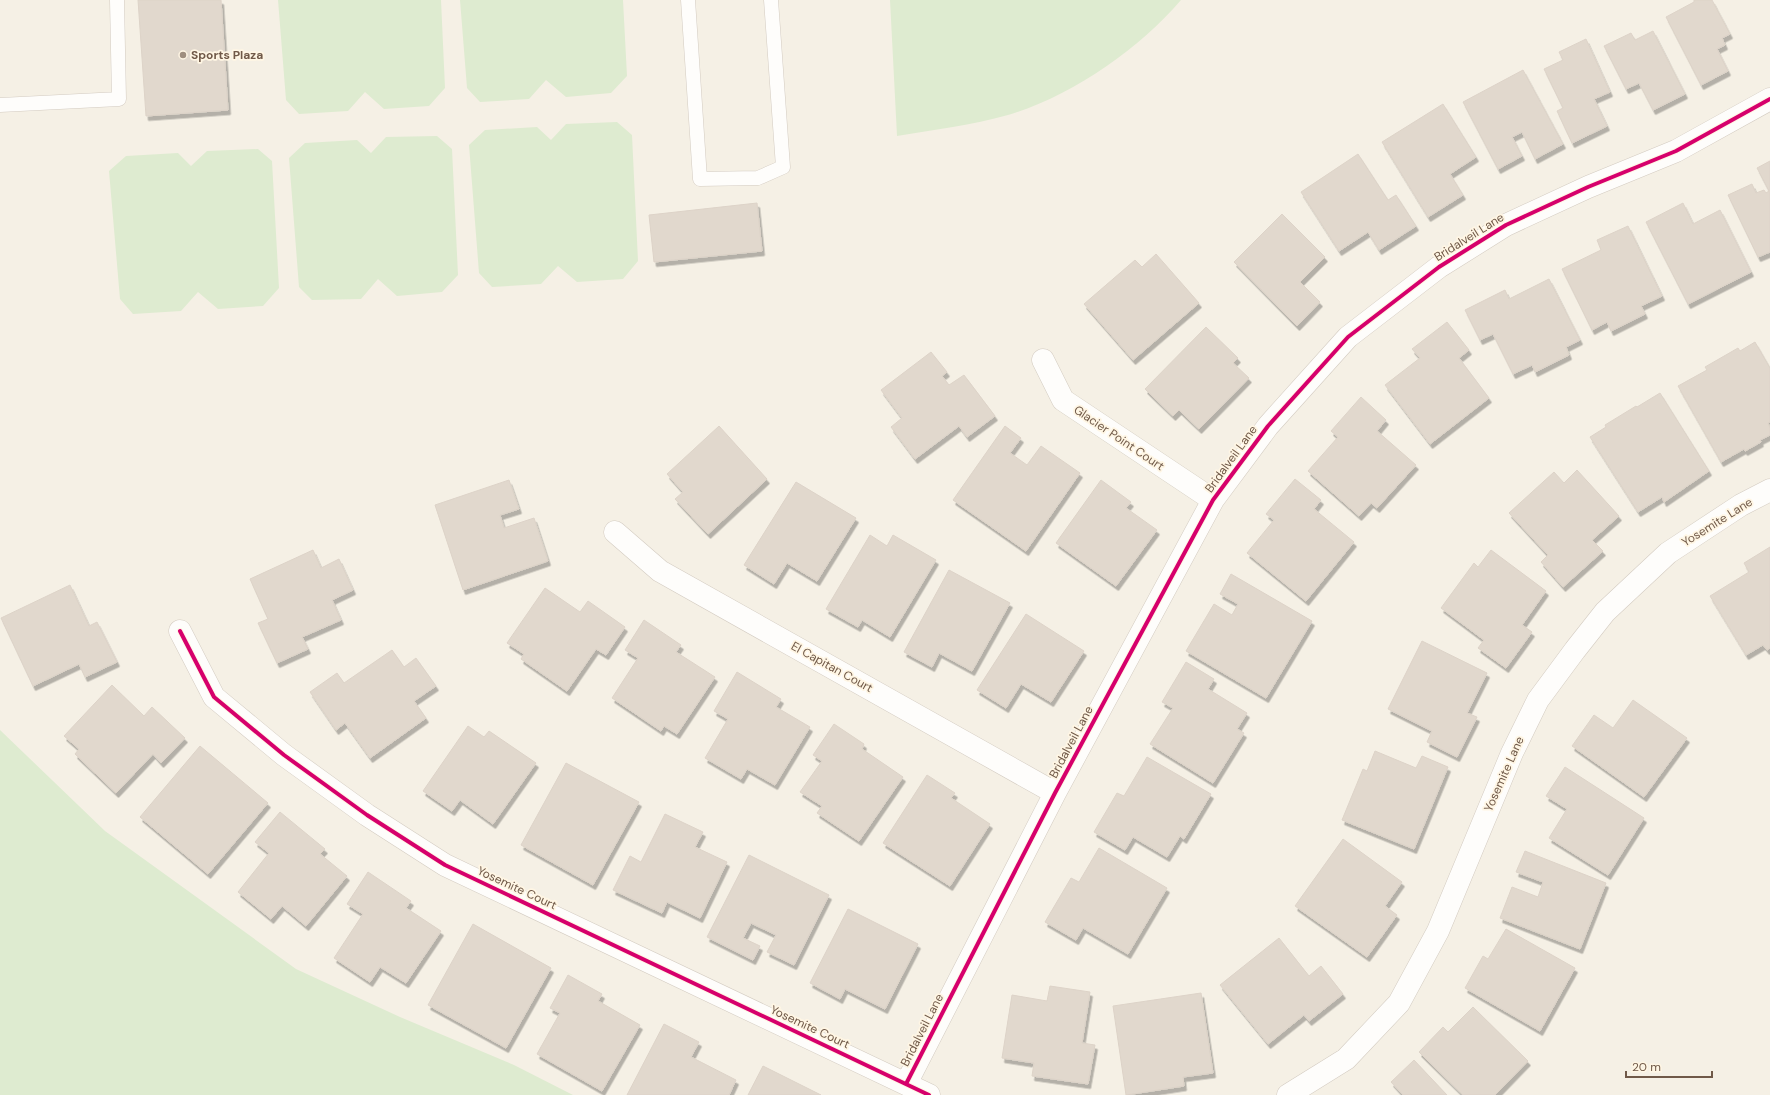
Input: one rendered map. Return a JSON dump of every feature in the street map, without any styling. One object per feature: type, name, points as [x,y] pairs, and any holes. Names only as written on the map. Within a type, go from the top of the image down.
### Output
[{"type":"street","name":"Bridalveil Lane","points":[[906,1084],[1055,793],[1213,500],[1268,426],[1348,337],[1439,268],[1506,225],[1588,187],[1676,151],[1770,99]]},
{"type":"street","name":"Glacier Point Court","points":[[1043,360],[1063,400],[1213,500]]},
{"type":"street","name":"Yosemite Lane","points":[[1288,1095],[1346,1059],[1399,1003],[1438,931],[1512,753],[1535,706],[1575,650],[1605,612],[1668,553],[1741,505],[1770,490]]},
{"type":"street","name":"El Capitan Court","points":[[615,532],[660,571],[1055,793]]},
{"type":"street","name":"Yosemite Court","points":[[180,631],[214,697],[284,755],[354,806],[446,865],[906,1084]]},
{"type":"street","points":[[906,1084],[929,1095]]},
{"type":"lane","points":[[0,105],[119,99],[117,0]]},
{"type":"lane","points":[[688,0],[700,179],[758,178],[783,167],[771,0]]},
{"type":"green space","points":[[278,0],[441,0],[445,88],[429,106],[384,109],[365,92],[348,111],[299,114],[286,100]]},
{"type":"green space","points":[[460,0],[623,0],[627,76],[611,93],[566,97],[546,80],[529,99],[480,102],[467,88]]},
{"type":"green space","points":[[890,0],[1181,0],[1164,19],[1124,53],[1080,83],[1056,96],[1032,107],[994,119],[897,136]]},
{"type":"green space","points":[[617,122],[632,135],[638,261],[623,279],[577,282],[558,266],[541,284],[492,287],[479,273],[469,145],[485,130],[537,127],[551,140],[566,124]]},
{"type":"green space","points":[[437,136],[452,149],[458,275],[442,292],[397,296],[378,279],[361,299],[312,300],[299,287],[289,158],[305,143],[357,140],[371,153],[386,137]]},
{"type":"green space","points":[[258,149],[272,161],[279,288],[263,306],[218,309],[198,292],[181,311],[133,314],[120,299],[109,171],[126,156],[178,153],[191,166],[207,151]]},
{"type":"green space","points":[[0,730],[105,831],[296,969],[400,1017],[514,1065],[573,1095],[0,1095]]},
{"type":"building","name":"Sports Plaza","points":[[138,0],[221,0],[228,110],[146,116]]},
{"type":"building","points":[[1694,0],[1712,0],[1730,34],[1722,38],[1725,45],[1717,49],[1728,71],[1701,85],[1666,17],[1694,2]]},
{"type":"building","points":[[1653,31],[1685,94],[1653,110],[1639,83],[1626,89],[1604,46],[1631,33],[1635,40]]},
{"type":"building","points":[[1586,39],[1610,92],[1594,99],[1607,126],[1572,143],[1557,111],[1563,108],[1544,69],[1563,60],[1559,52]]},
{"type":"building","points":[[1523,70],[1563,144],[1535,159],[1522,132],[1512,137],[1522,156],[1498,169],[1463,102]]},
{"type":"building","points":[[1443,104],[1476,157],[1450,174],[1463,195],[1428,217],[1382,142]]},
{"type":"building","points":[[1358,154],[1388,200],[1396,195],[1416,226],[1379,250],[1368,232],[1339,251],[1301,192]]},
{"type":"building","points":[[1770,161],[1770,252],[1758,257],[1728,195],[1752,184],[1756,193],[1764,190],[1766,193],[1769,191],[1757,168]]},
{"type":"building","points":[[757,203],[762,251],[654,262],[649,215]]},
{"type":"building","points":[[1683,203],[1693,224],[1720,210],[1751,272],[1688,304],[1646,222]]},
{"type":"building","points":[[1282,214],[1325,257],[1300,282],[1320,302],[1297,326],[1234,262]]},
{"type":"building","points":[[1628,226],[1662,296],[1641,306],[1645,314],[1611,331],[1607,322],[1592,330],[1562,269],[1601,250],[1597,240]]},
{"type":"building","points":[[1156,254],[1199,303],[1133,360],[1084,304],[1135,260],[1142,267]]},
{"type":"building","points":[[1549,279],[1580,340],[1566,347],[1569,355],[1535,372],[1532,365],[1513,374],[1493,334],[1480,340],[1465,310],[1505,290],[1509,299]]},
{"type":"building","points":[[1447,322],[1469,350],[1459,358],[1489,398],[1430,444],[1385,385],[1420,358],[1412,349]]},
{"type":"building","points":[[1206,327],[1238,358],[1233,363],[1249,378],[1199,429],[1179,410],[1173,416],[1145,389]]},
{"type":"building","points":[[1755,342],[1770,368],[1770,422],[1768,423],[1770,435],[1745,451],[1744,449],[1721,462],[1678,386],[1707,370],[1705,367],[1738,348],[1740,351]]},
{"type":"building","points":[[931,352],[947,372],[942,376],[949,385],[964,375],[995,416],[967,437],[959,426],[915,459],[891,427],[902,418],[881,390]]},
{"type":"building","points":[[1660,393],[1709,471],[1664,502],[1662,497],[1638,512],[1590,437],[1606,427],[1605,425]]},
{"type":"building","points":[[1361,397],[1386,420],[1377,431],[1416,465],[1377,508],[1371,503],[1359,516],[1308,471],[1338,437],[1331,431]]},
{"type":"building","points":[[719,426],[767,479],[708,534],[675,499],[683,492],[667,474]]},
{"type":"building","points":[[1005,426],[1021,438],[1010,453],[1027,465],[1041,446],[1080,473],[1026,551],[953,500]]},
{"type":"building","points":[[1577,470],[1619,516],[1592,540],[1603,551],[1563,587],[1541,562],[1548,555],[1509,513],[1554,472],[1564,483]]},
{"type":"building","points":[[1295,479],[1321,500],[1314,509],[1354,542],[1306,601],[1247,553],[1274,520],[1266,514]]},
{"type":"building","points":[[509,480],[519,509],[500,515],[504,528],[534,518],[548,561],[463,590],[435,505]]},
{"type":"building","points":[[1101,480],[1131,502],[1126,508],[1157,530],[1116,586],[1056,543]]},
{"type":"building","points":[[796,482],[856,518],[817,581],[787,563],[774,584],[744,565]]},
{"type":"building","points":[[870,535],[887,546],[893,535],[936,560],[890,637],[862,620],[858,627],[826,609]]},
{"type":"building","points":[[1770,547],[1770,648],[1767,650],[1763,645],[1746,655],[1710,596],[1749,572],[1744,563]]},
{"type":"building","points":[[313,550],[321,568],[339,559],[353,590],[332,600],[341,620],[302,637],[308,649],[277,663],[258,623],[268,619],[250,579]]},
{"type":"building","points":[[1491,550],[1546,591],[1522,625],[1532,632],[1506,668],[1478,648],[1484,640],[1441,608],[1474,563],[1478,567]]},
{"type":"building","points":[[949,570],[1010,603],[972,671],[939,653],[932,667],[904,652]]},
{"type":"building","points":[[1231,574],[1312,621],[1266,698],[1186,651],[1214,604],[1232,615],[1238,604],[1220,594]]},
{"type":"building","points":[[70,585],[89,626],[97,622],[117,662],[85,677],[79,664],[33,686],[1,618]]},
{"type":"building","points":[[545,588],[580,612],[588,601],[625,627],[606,655],[596,649],[567,691],[521,659],[524,654],[507,643]]},
{"type":"building","points":[[1026,614],[1084,651],[1051,702],[1021,684],[1006,708],[977,690]]},
{"type":"building","points":[[644,620],[681,645],[676,652],[715,677],[677,734],[664,726],[661,731],[612,698],[638,658],[625,650]]},
{"type":"building","points":[[1422,641],[1487,673],[1467,713],[1477,717],[1457,757],[1427,742],[1432,731],[1388,709]]},
{"type":"building","points":[[392,650],[404,667],[416,658],[436,686],[414,701],[426,718],[370,758],[345,723],[336,730],[310,692],[337,673],[344,683]]},
{"type":"building","points":[[1186,662],[1214,679],[1208,689],[1247,713],[1237,729],[1244,733],[1213,783],[1150,744],[1173,708],[1162,702]]},
{"type":"building","points":[[737,672],[781,699],[776,707],[810,727],[775,785],[747,769],[741,779],[705,758],[728,719],[714,711]]},
{"type":"building","points":[[112,685],[144,716],[152,707],[185,738],[161,763],[153,754],[116,793],[75,754],[79,749],[64,736]]},
{"type":"building","points":[[1633,700],[1687,738],[1644,797],[1572,746],[1594,715],[1613,728]]},
{"type":"building","points":[[834,724],[864,744],[862,749],[903,777],[859,841],[817,813],[822,806],[800,792],[822,761],[813,755]]},
{"type":"building","points":[[468,726],[484,737],[489,731],[536,763],[493,824],[460,800],[452,811],[423,791]]},
{"type":"building","points":[[200,746],[268,803],[208,874],[140,817]]},
{"type":"building","points":[[1375,751],[1416,768],[1422,756],[1448,767],[1414,849],[1342,820],[1363,769],[1367,771]]},
{"type":"building","points":[[1147,757],[1211,794],[1184,839],[1180,836],[1167,857],[1133,837],[1125,850],[1094,832],[1117,793],[1124,796]]},
{"type":"building","points":[[566,763],[639,802],[593,885],[521,845]]},
{"type":"building","points":[[1565,767],[1644,818],[1608,875],[1549,838],[1567,809],[1546,796]]},
{"type":"building","points":[[927,775],[955,793],[951,798],[990,824],[950,886],[883,843]]},
{"type":"building","points":[[280,812],[325,849],[320,854],[347,876],[306,926],[282,906],[271,919],[238,892],[269,853],[255,842]]},
{"type":"building","points":[[665,814],[703,832],[695,847],[727,862],[700,918],[667,902],[662,913],[613,890],[630,856],[641,862]]},
{"type":"building","points":[[1343,839],[1402,882],[1385,906],[1397,915],[1367,957],[1295,906]]},
{"type":"building","points":[[1099,848],[1167,888],[1128,954],[1083,928],[1076,940],[1045,922],[1071,878],[1079,882]]},
{"type":"building","points":[[1525,851],[1606,883],[1580,949],[1500,918],[1512,887],[1538,897],[1543,882],[1516,872]]},
{"type":"building","points":[[749,855],[829,895],[794,965],[767,952],[776,935],[751,923],[743,938],[760,946],[753,960],[707,937]]},
{"type":"building","points":[[368,872],[411,901],[406,908],[441,931],[406,983],[380,967],[370,982],[334,958],[363,914],[347,904]]},
{"type":"building","points":[[848,909],[918,944],[885,1009],[845,989],[840,999],[810,983]]},
{"type":"building","points":[[473,924],[551,968],[506,1048],[428,1005]]},
{"type":"building","points":[[1506,929],[1575,968],[1540,1031],[1465,988],[1483,956],[1488,959]]},
{"type":"building","points":[[1279,938],[1309,976],[1321,966],[1343,994],[1309,1021],[1304,1015],[1268,1044],[1220,985]]},
{"type":"building","points":[[568,975],[602,994],[598,1001],[640,1025],[602,1091],[537,1054],[560,1013],[550,1008]]},
{"type":"building","points":[[1050,986],[1090,992],[1082,1043],[1095,1045],[1088,1084],[1032,1076],[1034,1063],[1002,1058],[1012,995],[1047,1001]]},
{"type":"building","points":[[1201,993],[1213,1073],[1183,1077],[1184,1086],[1126,1095],[1113,1006]]},
{"type":"building","points":[[1473,1007],[1528,1061],[1495,1095],[1463,1095],[1419,1052],[1443,1027],[1448,1032]]},
{"type":"building","points":[[664,1024],[699,1042],[691,1057],[736,1080],[729,1095],[627,1095]]},
{"type":"building","points":[[1414,1060],[1447,1095],[1403,1095],[1391,1082]]},
{"type":"building","points":[[763,1066],[821,1095],[748,1095]]},
{"type":"cycle path","points":[[906,1084],[1055,793],[1213,500],[1268,426],[1348,337],[1439,267],[1506,225],[1588,187],[1676,151],[1770,99]]},
{"type":"cycle path","points":[[180,631],[214,697],[284,755],[367,815],[445,865],[929,1095]]},
{"type":"place","name":"Sports Plaza","points":[[183,55]]}]
